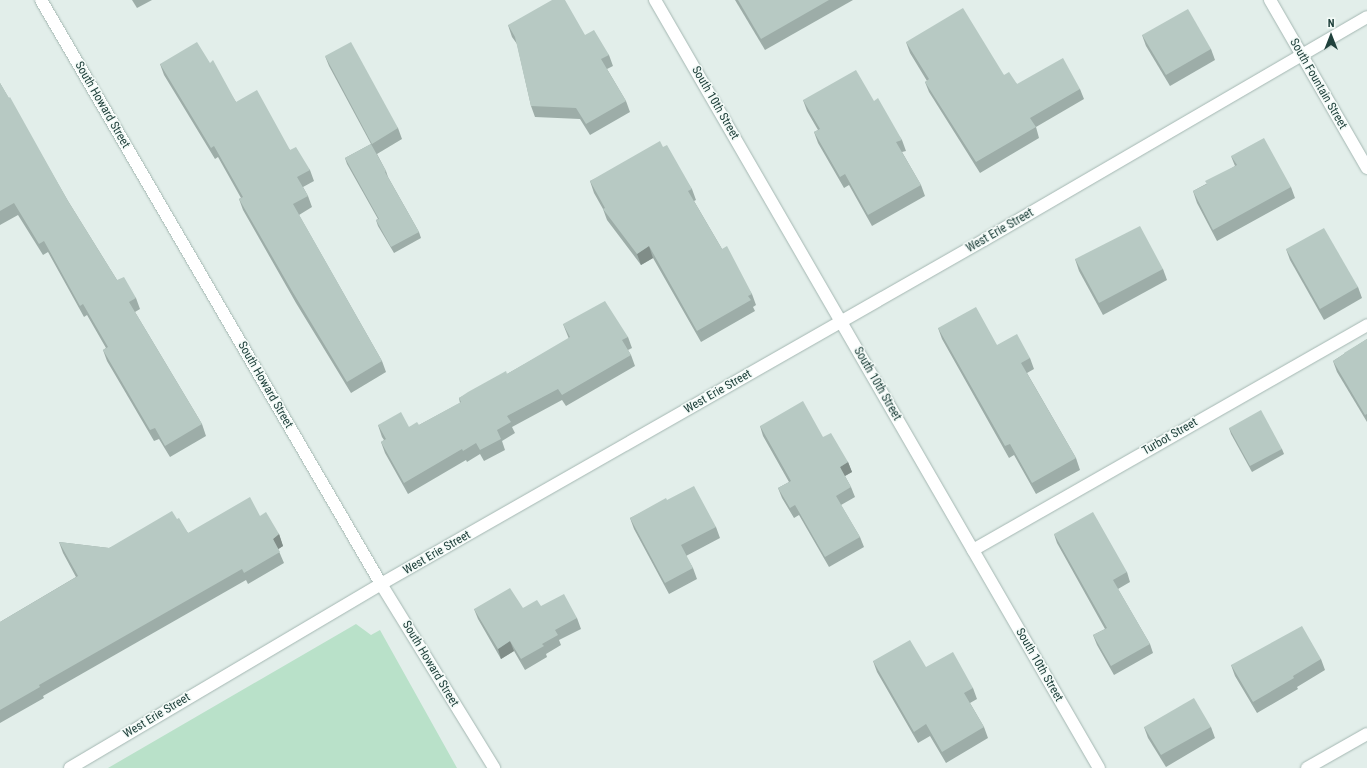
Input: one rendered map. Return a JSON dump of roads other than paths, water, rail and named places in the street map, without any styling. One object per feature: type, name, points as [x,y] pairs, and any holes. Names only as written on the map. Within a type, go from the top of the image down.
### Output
[{"type":"street","name":"South Howard Street","points":[[41,0],[381,584],[494,768]]},
{"type":"street","name":"South 10th Street","points":[[655,0],[1098,768]]},
{"type":"street","name":"South Fountain Street","points":[[1270,0],[1367,168]]},
{"type":"street","name":"West Erie Street","points":[[70,768],[381,584],[841,322],[1367,17]]},
{"type":"street","name":"Turbot Street","points":[[973,550],[1367,325]]},
{"type":"street","points":[[1307,768],[1367,734]]}]
